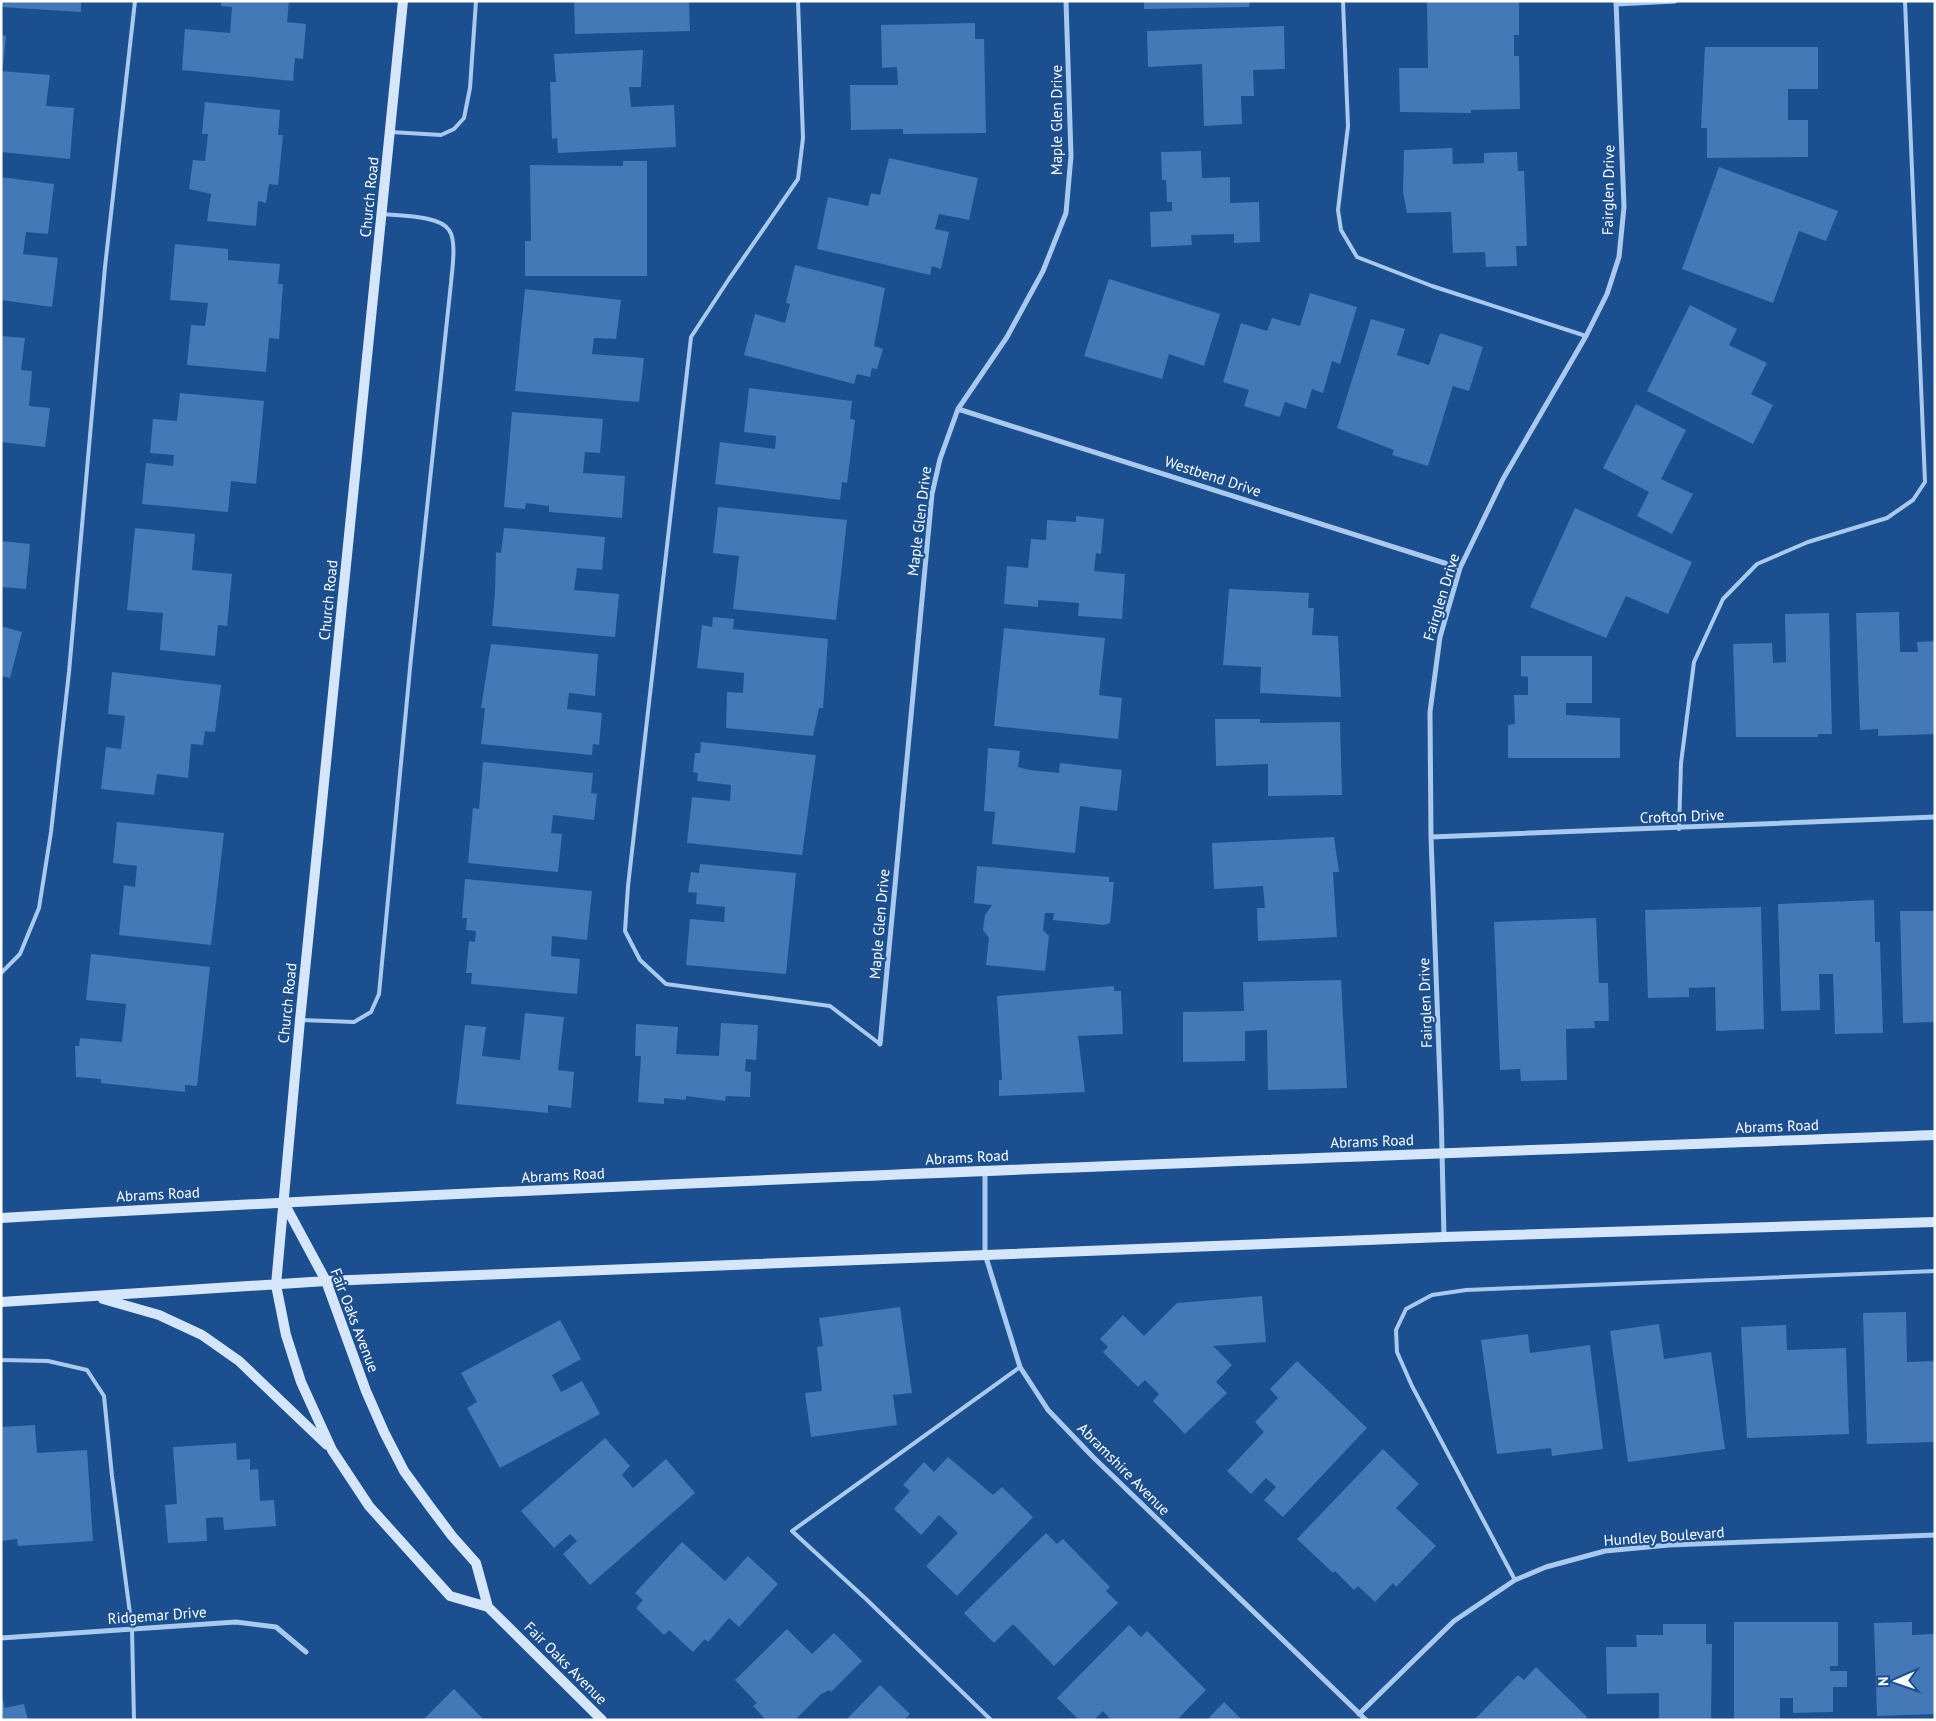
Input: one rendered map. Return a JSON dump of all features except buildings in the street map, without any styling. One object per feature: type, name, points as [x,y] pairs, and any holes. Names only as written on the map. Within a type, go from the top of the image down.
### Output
[{"type":"main road","name":"Church Road","points":[[284,1202],[300,1020],[383,214],[403,1]]},
{"type":"main road","name":"Abrams Road","points":[[1,1218],[284,1202],[1164,1162],[1935,1134]]},
{"type":"main road","name":"Fair Oaks Avenue","points":[[284,1202],[326,1281],[366,1391],[384,1432],[404,1471],[452,1536],[476,1564],[488,1607]]},
{"type":"main road","name":"Fair Oaks Avenue","points":[[284,1202],[276,1285],[286,1335],[301,1382],[332,1450],[369,1506],[450,1596],[488,1607],[602,1720]]},
{"type":"main road","points":[[1,1302],[326,1281],[1444,1237],[1935,1222]]},
{"type":"main road","points":[[95,1296],[159,1315],[202,1335],[239,1361],[332,1450]]},
{"type":"street","name":"Maple Glen Drive","points":[[880,1044],[932,494],[940,459],[958,409],[1006,337],[1043,271],[1066,213],[1071,156],[1066,1]]},
{"type":"street","points":[[1616,2],[1675,1]]},
{"type":"street","name":"Fairglen Drive","points":[[1444,1237],[1431,837],[1430,712],[1440,637],[1460,568],[1503,479],[1586,336],[1607,294],[1619,257],[1623,215],[1616,2]]},
{"type":"street","name":"Westbend Drive","points":[[958,409],[1460,568]]},
{"type":"street","name":"Crofton Drive","points":[[1431,837],[1679,829],[1935,817]]},
{"type":"street","name":"Abramshire Avenue","points":[[985,1171],[985,1254],[1020,1367],[1048,1410],[1092,1457],[1366,1720]]},
{"type":"street","name":"Hundley Boulevard","points":[[1359,1714],[1454,1621],[1514,1580],[1546,1567],[1605,1551],[1669,1545],[1935,1536]]},
{"type":"street","name":"Ridgemar Drive","points":[[1,1638],[236,1622],[276,1627],[306,1652]]},
{"type":"lane","points":[[1,973],[20,954],[39,908],[51,832],[69,672],[105,267],[135,1]]},
{"type":"lane","points":[[391,132],[441,135],[454,129],[464,118],[470,88],[476,1]]},
{"type":"lane","points":[[798,1],[803,138],[798,179],[691,337],[628,886],[625,931],[640,960],[666,984],[830,1006],[880,1044]]},
{"type":"lane","points":[[1343,1],[1348,126],[1338,210],[1341,230],[1357,257],[1432,286],[1586,336]]},
{"type":"lane","points":[[1679,829],[1681,763],[1694,662],[1723,599],[1757,564],[1808,542],[1887,518],[1913,500],[1925,482],[1905,1]]},
{"type":"lane","points":[[300,1020],[354,1022],[370,1012],[378,994],[454,246],[449,230],[437,220],[383,214]]},
{"type":"lane","points":[[1514,1580],[1412,1386],[1397,1352],[1396,1330],[1406,1309],[1432,1295],[1466,1290],[1935,1271]]},
{"type":"lane","points":[[1,1360],[48,1361],[88,1370],[104,1396],[112,1476],[132,1629],[134,1720]]},
{"type":"lane","points":[[991,1720],[866,1599],[792,1531],[1020,1367]]}]
